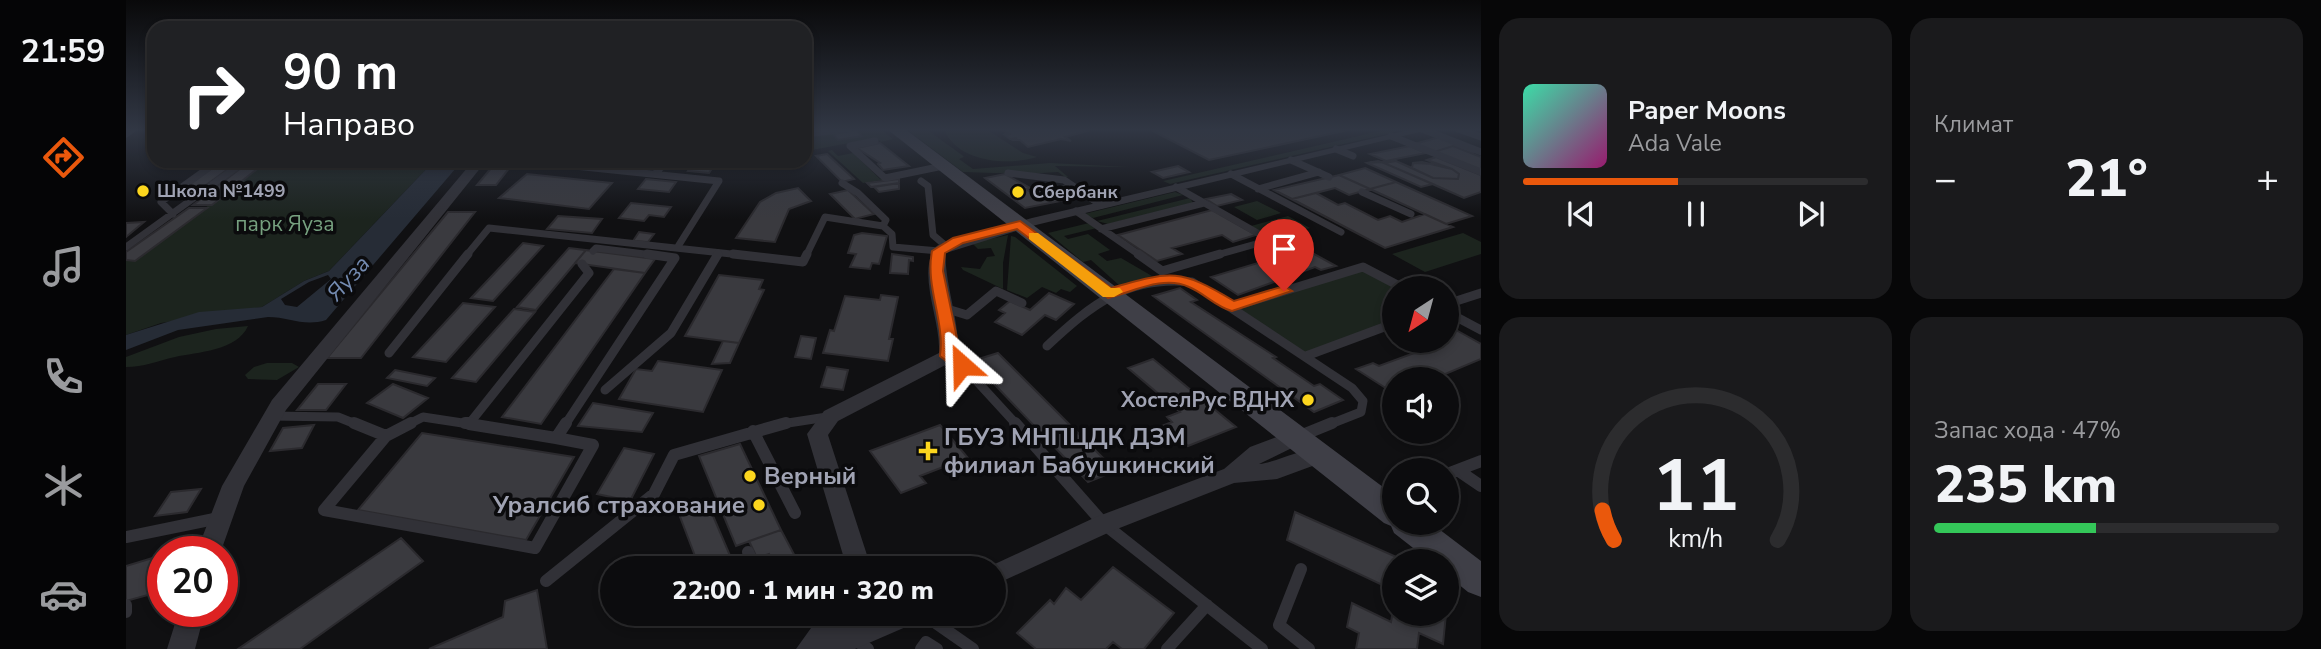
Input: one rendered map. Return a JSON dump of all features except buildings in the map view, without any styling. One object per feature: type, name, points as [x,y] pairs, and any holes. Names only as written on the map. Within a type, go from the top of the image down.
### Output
[{"type":"main road","points":[[935,159],[1306,447],[1382,496]]},
{"type":"main road","points":[[1422,535],[1481,581]]},
{"type":"street","points":[[855,556],[817,434],[831,416],[948,356],[950,343],[936,271],[942,248],[1020,225],[1294,159]]},
{"type":"street","points":[[214,536],[219,518],[270,416],[474,168]]},
{"type":"street","points":[[1006,569],[1104,524],[1232,475],[1277,471],[1306,447]]},
{"type":"street","points":[[810,649],[828,626]]},
{"type":"street","points":[[824,649],[860,644],[888,626]]},
{"type":"street","points":[[181,649],[187,627]]},
{"type":"lane","points":[[865,159],[885,177],[943,166]]},
{"type":"lane","points":[[1449,159],[1481,172]]},
{"type":"lane","points":[[1291,160],[1329,177]]},
{"type":"lane","points":[[173,214],[162,202],[208,168]]},
{"type":"lane","points":[[126,247],[235,168]]},
{"type":"lane","points":[[595,168],[719,181],[677,248]]},
{"type":"lane","points":[[655,174],[661,168]]},
{"type":"lane","points":[[1258,188],[1319,172]]},
{"type":"lane","points":[[1008,173],[1064,180],[1101,205]]},
{"type":"lane","points":[[1231,174],[1341,232]]},
{"type":"lane","points":[[921,180],[928,186],[933,234],[942,248]]},
{"type":"lane","points":[[842,183],[858,193],[886,220],[883,226]]},
{"type":"lane","points":[[1076,211],[1162,271],[1270,240],[1176,187]]},
{"type":"lane","points":[[1362,192],[1411,214]]},
{"type":"lane","points":[[1101,229],[1204,203]]},
{"type":"lane","points":[[389,354],[489,228],[803,262],[825,217],[883,226],[892,234],[893,247],[942,248]]},
{"type":"lane","points":[[556,438],[675,258],[596,248],[593,251]]},
{"type":"lane","points":[[605,390],[671,333],[719,253]]},
{"type":"lane","points":[[469,424],[590,273],[582,264]]},
{"type":"lane","points":[[1232,307],[1363,267],[1382,277]]},
{"type":"lane","points":[[1046,346],[1108,294],[1161,278],[1192,282],[1352,388],[1363,401],[1361,412],[1306,447]]},
{"type":"lane","points":[[943,308],[967,315],[996,291],[1022,303]]},
{"type":"lane","points":[[1460,300],[1481,293]]},
{"type":"lane","points":[[1460,319],[1481,330]]},
{"type":"lane","points":[[1306,356],[1382,328]]},
{"type":"lane","points":[[948,356],[962,365],[1093,508],[1104,524],[1262,649]]},
{"type":"lane","points":[[270,416],[338,417],[386,436]]},
{"type":"lane","points":[[423,416],[556,438],[593,445],[536,548],[324,510],[386,436],[423,416]]},
{"type":"lane","points":[[546,581],[654,494],[674,454],[753,431],[831,416]]},
{"type":"lane","points":[[753,431],[794,513]]},
{"type":"lane","points":[[1459,470],[1481,461]]},
{"type":"lane","points":[[1459,476],[1481,486]]},
{"type":"lane","points":[[126,537],[219,518]]},
{"type":"lane","points":[[748,552],[750,556]]},
{"type":"lane","points":[[1301,569],[1279,625],[1309,649]]},
{"type":"lane","points":[[126,605],[126,612]]},
{"type":"lane","points":[[1167,649],[1207,606]]},
{"type":"lane","points":[[940,626],[973,649]]},
{"type":"lane","points":[[921,649],[926,642],[937,649]]},
{"type":"green space","points":[[837,159],[860,159],[880,179],[925,173],[863,183]]},
{"type":"green space","points":[[946,159],[959,159],[973,169],[1050,163],[1129,167],[1055,166],[1068,177],[1058,172],[963,172]]},
{"type":"green space","points":[[987,159],[1028,159],[1012,161]]},
{"type":"green space","points":[[1257,159],[1277,159],[1170,184],[1163,181]]},
{"type":"green space","name":"парк Яуза","points":[[258,168],[427,168],[329,271],[304,281],[262,307],[161,323],[126,335],[126,260],[135,261]]},
{"type":"green space","points":[[1175,192],[1183,195],[1093,218],[1084,214]]},
{"type":"green space","points":[[1190,198],[1193,203],[1108,224],[1097,221]]},
{"type":"green space","points":[[1257,201],[1281,213],[1257,220],[1234,207]]},
{"type":"green space","points":[[1288,216],[1310,228],[1274,238],[1251,226]]},
{"type":"green space","points":[[1089,223],[1097,228],[1064,236],[1068,239],[1088,234],[1110,250],[1098,254],[1107,261],[1121,258],[1152,276],[1120,286],[1091,260],[1083,262],[1048,233]]},
{"type":"green space","points":[[1463,233],[1481,242],[1481,254],[1425,272],[1392,254]]},
{"type":"green space","points":[[1008,235],[1003,263],[1003,289],[963,270],[961,267],[980,269],[987,257],[995,256],[991,248],[978,249],[972,243]]},
{"type":"green space","points":[[1011,236],[1077,286],[1070,292],[1061,289],[1056,293],[1042,287],[1027,298],[1007,290]]},
{"type":"green space","points":[[1363,267],[1382,277],[1382,328],[1306,356],[1232,307]]},
{"type":"green space","points":[[248,326],[235,341],[216,349],[126,367],[126,357],[179,337]]},
{"type":"green space","points":[[267,363],[292,363],[299,367],[277,380],[248,379],[245,375],[254,367]]},
{"type":"water","name":"Яуза","points":[[427,168],[456,168],[326,320],[304,322],[268,317],[178,330],[126,350],[126,335],[199,312],[262,307],[304,281],[329,271]],"holes":[[[328,275],[331,279],[297,307],[285,305],[281,299],[309,282]]]},
{"type":"slow traffic","points":[[1034,236],[1108,294],[1115,292]]},
{"type":"place","name":"Школа №1499","points":[[143,191]]},
{"type":"place","name":"Сбербанк","points":[[1018,192]]},
{"type":"place","name":"ХостелРус ВДНХ","points":[[1308,400]]},
{"type":"place","name":"ГБУЗ МНПЦДК ДЗМ филиал Бабушкинский","points":[[928,451]]},
{"type":"place","name":"Верный","points":[[750,476]]},
{"type":"place","name":"Уралсиб страхование","points":[[759,505]]},
{"type":"route","points":[[962,365],[948,356],[950,343],[936,271],[939,251],[958,240],[1020,225],[1108,294],[1161,278],[1174,279],[1192,282],[1232,307],[1284,291]]}]
